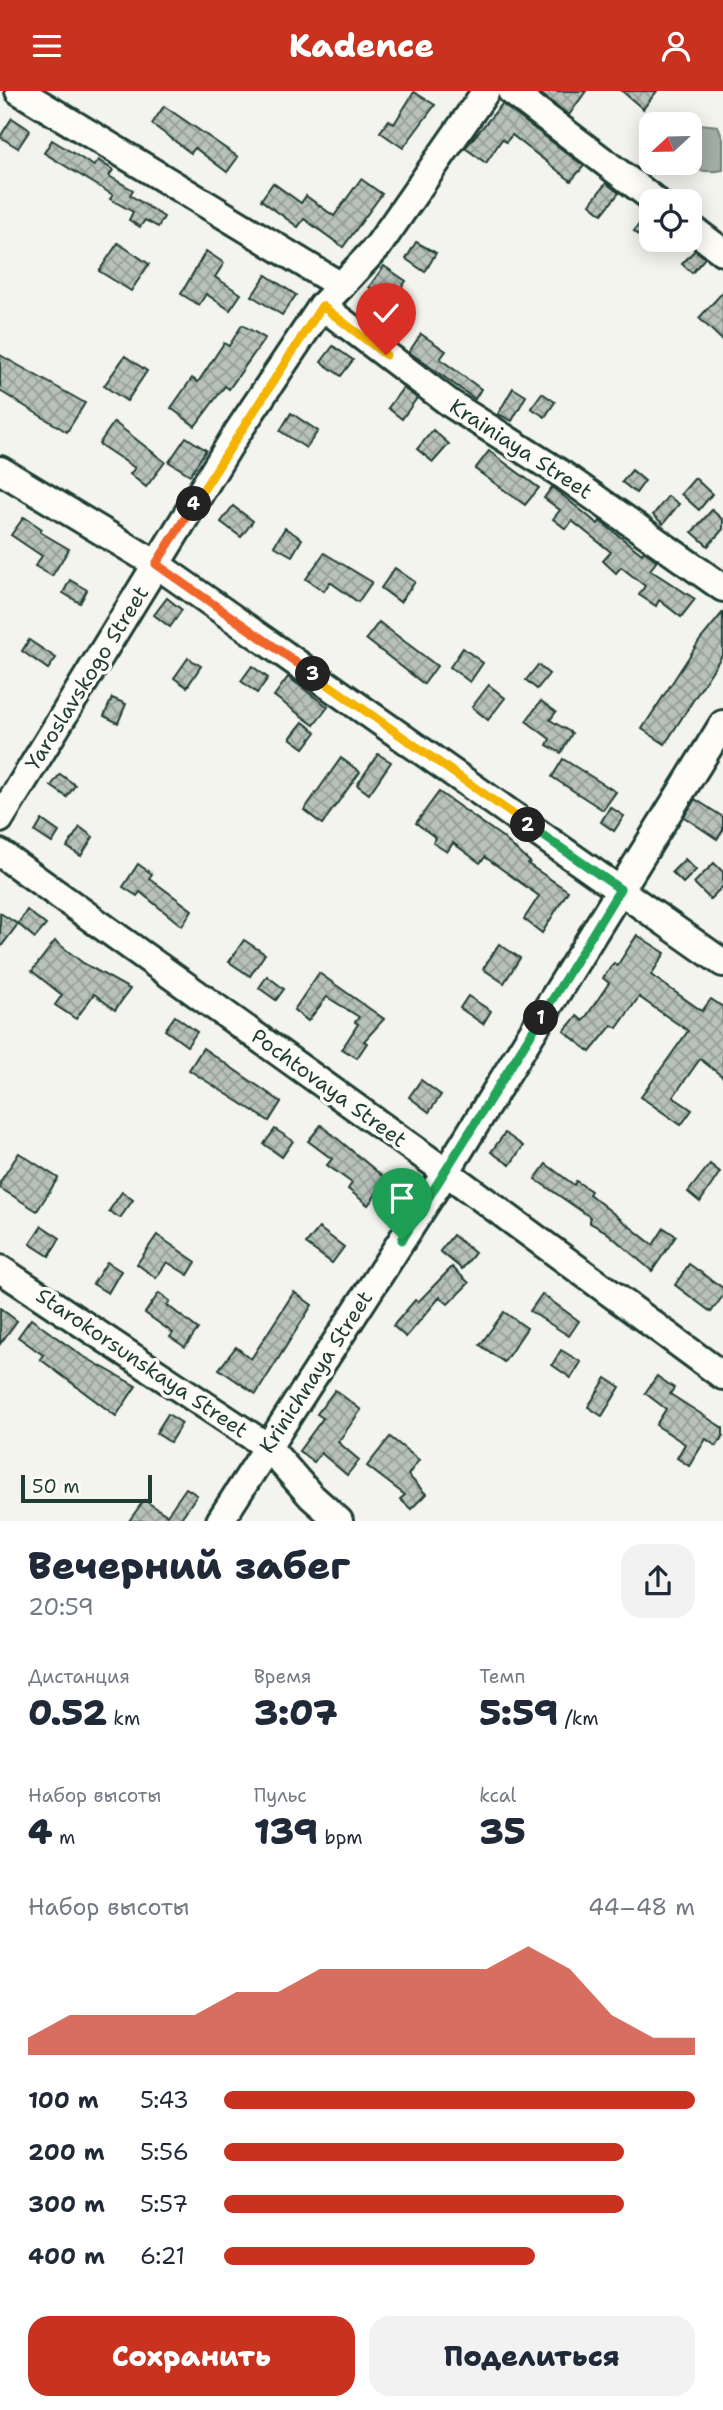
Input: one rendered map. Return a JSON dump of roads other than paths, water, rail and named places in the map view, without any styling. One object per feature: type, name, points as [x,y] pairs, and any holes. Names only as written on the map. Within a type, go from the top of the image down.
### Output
[{"type":"street","points":[[19,91],[341,286]]},
{"type":"street","name":"Yaroslavskogo Street","points":[[0,818],[237,433],[322,306],[378,246],[486,91]]},
{"type":"street","points":[[511,91],[640,189]]},
{"type":"street","points":[[702,236],[723,252]]},
{"type":"street","name":"Krainiaya Street","points":[[322,306],[451,404],[563,475],[723,588]]},
{"type":"street","points":[[0,470],[156,564],[723,963]]},
{"type":"street","name":"Krinichnaya Street","points":[[220,1521],[446,1172],[723,724]]},
{"type":"street","name":"Pochtovaya Street","points":[[0,853],[446,1172],[723,1376]]},
{"type":"street","name":"Starokorsunskaya Street","points":[[0,1269],[268,1447],[311,1496],[339,1521]]}]
